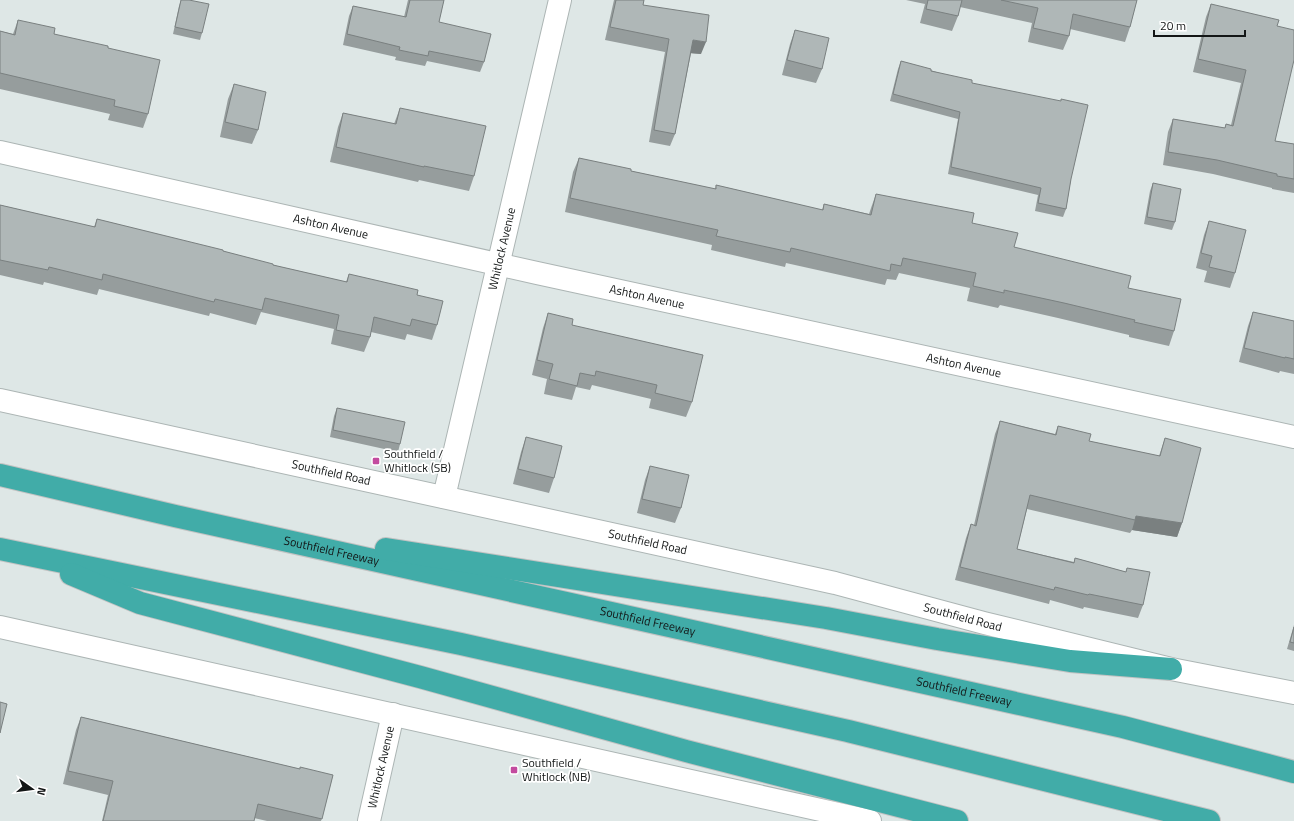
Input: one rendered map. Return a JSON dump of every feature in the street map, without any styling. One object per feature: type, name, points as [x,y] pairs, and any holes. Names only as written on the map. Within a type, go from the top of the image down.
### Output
[{"type":"highway","name":"Southfield Freeway","points":[[0,475],[175,516],[1115,726],[1294,772]]},
{"type":"highway","points":[[175,516],[826,618],[937,639],[1070,661],[1171,669]]},
{"type":"highway","points":[[0,549],[461,644],[848,731],[1209,821]]},
{"type":"highway","points":[[24,554],[140,603],[420,677],[686,751],[957,821]]},
{"type":"main road","name":"Whitlock Avenue","points":[[444,497],[560,0]]},
{"type":"main road","name":"Ashton Avenue","points":[[0,152],[499,264],[1294,437]]},
{"type":"main road","name":"Southfield Road","points":[[0,400],[835,584],[984,623],[1171,669],[1294,693]]},
{"type":"main road","points":[[0,627],[870,821]]},
{"type":"main road","name":"Whitlock Avenue","points":[[369,821],[393,714]]},
{"type":"building","points":[[181,0],[209,4],[202,33],[175,27]]},
{"type":"building","points":[[410,0],[444,0],[439,22],[491,34],[484,62],[429,51],[428,56],[399,50],[400,47],[347,34],[353,6],[406,17]]},
{"type":"building","points":[[616,0],[644,0],[643,5],[709,15],[706,42],[693,40],[675,134],[654,130],[669,39],[610,27]]},
{"type":"building","points":[[928,0],[962,0],[958,16],[926,9]]},
{"type":"building","points":[[1001,0],[1137,0],[1130,27],[1073,14],[1069,36],[1033,28],[1038,8]]},
{"type":"building","points":[[1211,4],[1279,20],[1277,26],[1294,30],[1294,60],[1275,141],[1294,144],[1294,179],[1217,160],[1168,152],[1173,119],[1225,128],[1226,124],[1233,126],[1246,70],[1198,59]]},
{"type":"building","points":[[18,20],[55,28],[54,34],[108,46],[108,48],[160,60],[148,114],[114,106],[115,100],[0,73],[0,31],[15,35]]},
{"type":"building","points":[[795,30],[829,38],[822,69],[787,60]]},
{"type":"building","points":[[901,61],[931,69],[931,71],[972,80],[972,83],[1088,105],[1071,179],[1066,209],[1038,203],[1041,188],[951,167],[960,112],[893,94]]},
{"type":"building","points":[[234,84],[266,92],[258,130],[225,122]]},
{"type":"building","points":[[400,108],[486,126],[474,176],[424,167],[336,147],[343,113],[396,124]]},
{"type":"building","points":[[579,158],[631,169],[631,171],[716,189],[716,185],[823,210],[824,204],[871,215],[876,194],[974,213],[972,223],[1018,233],[1014,247],[1131,276],[1128,288],[1181,299],[1174,331],[1064,303],[1004,290],[1004,293],[973,286],[976,273],[903,258],[901,266],[891,264],[890,271],[791,248],[790,252],[716,236],[718,230],[570,198]]},
{"type":"building","points":[[1153,183],[1181,189],[1175,222],[1147,217]]},
{"type":"building","points":[[0,205],[95,227],[97,219],[223,250],[273,265],[347,282],[349,274],[418,290],[417,295],[443,301],[437,325],[412,319],[410,326],[374,317],[370,337],[336,330],[339,315],[265,298],[262,310],[215,299],[214,302],[103,274],[102,280],[49,267],[48,270],[0,260]]},
{"type":"building","points":[[1209,221],[1246,230],[1235,273],[1209,267],[1212,256],[1201,253]]},
{"type":"building","points":[[1253,312],[1294,321],[1294,359],[1244,348]]},
{"type":"building","points":[[548,313],[573,319],[572,325],[703,355],[692,402],[655,393],[657,385],[596,371],[595,376],[580,373],[577,386],[549,379],[553,364],[537,360]]},
{"type":"building","points":[[337,408],[405,422],[400,444],[333,430]]},
{"type":"building","points":[[1000,421],[1056,435],[1058,426],[1091,434],[1089,441],[1160,456],[1165,438],[1201,448],[1182,523],[1136,516],[1135,520],[1030,495],[1017,549],[1074,563],[1075,558],[1126,572],[1127,568],[1150,572],[1143,605],[1088,595],[1055,587],[1054,590],[960,567],[971,524],[976,526]]},
{"type":"building","points":[[526,437],[562,446],[554,478],[518,469]]},
{"type":"building","points":[[650,466],[689,475],[681,508],[642,499]]},
{"type":"building","points":[[1294,627],[1294,643],[1290,642]]},
{"type":"building","points":[[0,702],[7,704],[0,733]]},
{"type":"building","points":[[81,717],[300,769],[300,767],[333,775],[322,819],[258,804],[254,821],[103,821],[113,781],[68,771]]},
{"type":"place","name":"Southfield / Whitlock (SB)","points":[[376,461]]},
{"type":"place","name":"Southfield / Whitlock (NB)","points":[[514,770]]}]
